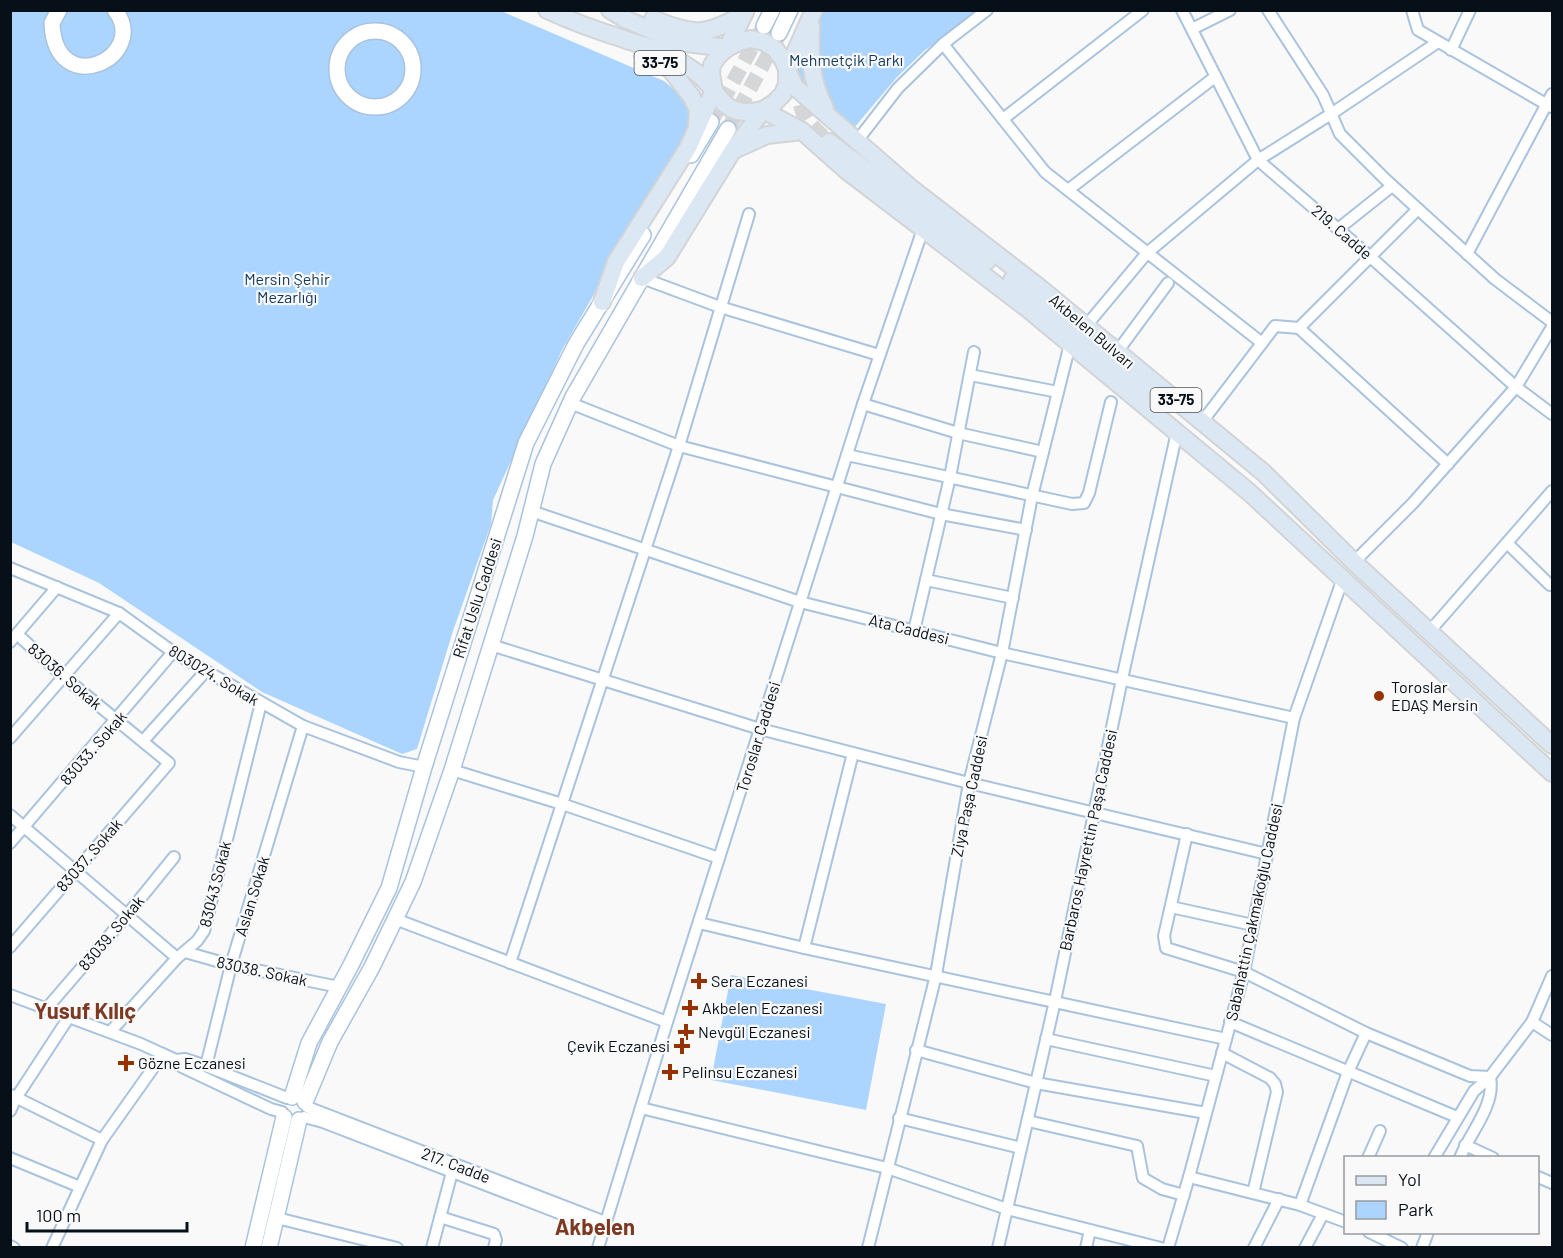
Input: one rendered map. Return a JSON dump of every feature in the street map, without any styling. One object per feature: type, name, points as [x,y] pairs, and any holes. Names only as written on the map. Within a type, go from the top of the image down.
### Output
[{"type":"main road","points":[[60,10],[52,23],[55,45],[69,62],[91,67],[102,64],[118,49],[122,38],[122,26],[115,10]]},
{"type":"main road","name":"33-75","points":[[547,10],[670,69],[692,97],[704,125]]},
{"type":"main road","name":"33-75","points":[[610,10],[624,19],[678,42],[727,48],[751,39],[764,42],[775,49],[782,58],[787,71]]},
{"type":"main road","name":"33-75","points":[[632,10],[690,32],[719,28],[745,12]]},
{"type":"main road","points":[[764,26],[772,10]]},
{"type":"main road","points":[[780,33],[790,10]]},
{"type":"main road","points":[[602,302],[616,262],[704,125],[716,94],[711,74],[712,65],[727,48],[745,12]]},
{"type":"main road","points":[[642,278],[667,257],[733,150],[763,110],[783,94],[787,71],[813,13]]},
{"type":"main road","points":[[813,13],[810,59],[816,91],[830,117]]},
{"type":"main road","name":"33-75","points":[[588,28],[668,54],[697,73],[735,111],[747,114],[763,110],[802,131]]},
{"type":"main road","points":[[369,31],[381,31],[398,38],[409,52],[413,63],[408,87],[400,97],[389,104],[376,107],[363,105],[351,99],[342,89],[337,76],[337,63],[348,42],[357,35],[369,31]]},
{"type":"main road","name":"Akbelen Bulvarı","points":[[787,71],[795,87],[911,188],[1086,326],[1264,473],[1354,562],[1552,745]]},
{"type":"main road","name":"Rifat Uslu Caddesi","points":[[295,1109],[372,967],[413,882],[452,770],[491,645],[543,464],[570,404],[728,129]]},
{"type":"main road","points":[[733,150],[766,135],[802,131]]},
{"type":"main road","name":"Akbelen Bulvarı","points":[[802,131],[847,171],[1070,344],[1250,493],[1552,773]]},
{"type":"main road","name":"33-75","points":[[829,142],[1009,278],[1145,391],[1250,493]]},
{"type":"main road","name":"Rifat Uslu Caddesi","points":[[295,1109],[309,1043],[389,888],[424,767],[526,444],[576,344],[602,302]]},
{"type":"main road","points":[[269,1248],[277,1218],[295,1109]]},
{"type":"main road","points":[[253,1248],[295,1109]]},
{"type":"street","points":[[857,141],[898,88],[943,44],[987,10]]},
{"type":"street","points":[[1003,119],[1143,10]]},
{"type":"street","name":"219. Cadde","points":[[1182,10],[1257,160],[1516,387],[1552,414]]},
{"type":"street","points":[[1192,29],[1230,10]]},
{"type":"street","points":[[1268,10],[1323,95],[1340,134],[1392,186],[1495,279],[1552,322]]},
{"type":"street","points":[[1412,10],[1418,30],[1550,106]]},
{"type":"street","points":[[1451,50],[1470,10]]},
{"type":"street","points":[[1086,326],[1147,253],[1257,160],[1331,114],[1438,42]]},
{"type":"street","points":[[943,44],[1045,172],[1262,343]]},
{"type":"street","points":[[1068,190],[1215,77]]},
{"type":"street","points":[[1467,254],[1550,106],[1552,94]]},
{"type":"street","points":[[1338,229],[1392,186]]},
{"type":"street","points":[[1299,328],[1418,209]]},
{"type":"street","points":[[510,963],[646,550],[749,214]]},
{"type":"street","name":"Toroslar Caddesi","points":[[598,1248],[847,454],[923,229]]},
{"type":"street","points":[[642,278],[720,307],[879,355]]},
{"type":"street","points":[[1117,352],[1168,283]]},
{"type":"street","points":[[1202,422],[1275,326],[1299,328],[1448,464]]},
{"type":"street","points":[[1354,562],[1413,503],[1516,387],[1552,327]]},
{"type":"street","name":"Ziya Paşa Caddesi","points":[[868,1248],[886,1168],[936,975],[969,783],[1002,653],[1032,496],[1070,344]]},
{"type":"street","points":[[914,631],[950,477],[975,352]]},
{"type":"street","points":[[970,375],[1058,392]]},
{"type":"street","points":[[847,454],[1032,496],[1072,504],[1083,503],[1089,493],[1111,402]]},
{"type":"street","points":[[570,404],[679,446],[941,514],[1026,530]]},
{"type":"street","points":[[863,404],[958,433],[1043,453]]},
{"type":"street","name":"Barbaros Hayrettin Paşa Caddesi","points":[[998,1248],[1055,1001],[1177,432]]},
{"type":"street","points":[[1430,632],[1552,491]]},
{"type":"street","name":"Ata Caddesi","points":[[531,512],[800,602],[1002,653],[1294,718]]},
{"type":"street","points":[[1508,543],[1550,585]]},
{"type":"street","name":"803024. Sokak","points":[[10,568],[119,613],[173,652],[303,726],[399,762],[424,767]]},
{"type":"street","name":"Sabahattin Çakmakoğlu Caddesi","points":[[1168,1248],[1244,972],[1294,718],[1342,578]]},
{"type":"street","points":[[926,580],[1013,598]]},
{"type":"street","points":[[14,638],[57,587]]},
{"type":"street","points":[[10,738],[119,613]]},
{"type":"street","name":"83036. Sokak","points":[[14,638],[64,676],[169,763]]},
{"type":"street","points":[[491,645],[760,729],[969,783],[1267,854]]},
{"type":"street","name":"83033. Sokak","points":[[10,843],[173,652]]},
{"type":"street","points":[[143,741],[206,672]]},
{"type":"street","name":"83043 Sokak","points":[[110,1032],[204,931],[261,703]]},
{"type":"street","name":"Aslan Sokak","points":[[206,1066],[231,965],[303,726]]},
{"type":"street","points":[[804,948],[853,753]]},
{"type":"street","name":"83037. Sokak","points":[[10,947],[169,763]]},
{"type":"street","points":[[452,770],[562,804],[719,858]]},
{"type":"street","points":[[10,816],[127,915],[181,955]]},
{"type":"street","points":[[1187,834],[1164,936],[1166,948],[1244,972],[1366,1033],[1470,1076],[1490,1077]]},
{"type":"street","name":"83039. Sokak","points":[[47,1008],[174,857]]},
{"type":"street","points":[[1171,907],[1253,925]]},
{"type":"street","points":[[395,919],[667,1022]]},
{"type":"street","points":[[699,923],[804,948],[1226,1039]]},
{"type":"street","name":"83038. Sokak","points":[[181,955],[339,987]]},
{"type":"street","points":[[1435,1156],[1473,1091],[1490,1077],[1532,1022],[1552,976]]},
{"type":"street","name":"217. Cadde","points":[[10,995],[163,1054],[206,1066],[322,1122],[452,1172],[604,1226]]},
{"type":"street","points":[[10,1111],[13,1097],[69,1017]]},
{"type":"street","points":[[1230,1022],[1457,1117]]},
{"type":"street","points":[[1532,1022],[1552,1035]]},
{"type":"street","points":[[1300,1205],[1348,1072],[1366,1033]]},
{"type":"street","points":[[1046,1039],[1216,1076]]},
{"type":"street","points":[[916,1050],[1036,1083],[1206,1113]]},
{"type":"street","points":[[1222,1053],[1270,1078],[1277,1092],[1253,1193]]},
{"type":"street","points":[[52,1248],[102,1140],[163,1054]]},
{"type":"street","name":"217. Cadde","points":[[180,1059],[182,1067],[604,1226]]},
{"type":"street","points":[[1461,1156],[1488,1104],[1493,1089],[1490,1077]]},
{"type":"street","points":[[13,1097],[102,1140]]},
{"type":"street","points":[[641,1108],[886,1168],[1007,1209],[1161,1248]]},
{"type":"street","points":[[899,1118],[1022,1148]]},
{"type":"street","points":[[1028,1121],[1137,1146],[1143,1178],[1162,1189],[1184,1195]]},
{"type":"street","points":[[1369,1156],[1380,1131]]},
{"type":"street","points":[[1465,1145],[1489,1156]]},
{"type":"street","points":[[10,1158],[80,1187]]},
{"type":"street","points":[[432,1248],[452,1172]]},
{"type":"street","points":[[1189,1177],[1344,1218]]},
{"type":"street","points":[[1254,1248],[1279,1199]]},
{"type":"street","points":[[1305,1248],[1323,1214]]},
{"type":"street","points":[[440,1217],[494,1234],[496,1240],[494,1248]]},
{"type":"street","points":[[277,1218],[397,1248]]},
{"type":"street","points":[[1086,1248],[1090,1230]]},
{"type":"street","points":[[1377,1234],[1389,1245],[1402,1248]]},
{"type":"street","points":[[1422,1248],[1428,1234]]},
{"type":"green space","name":"Mersin Şehir Mezarlığı","points":[[10,11],[501,11],[664,81],[691,104],[693,122],[562,350],[493,500],[491,524],[453,631],[417,749],[402,754],[262,692],[99,583],[11,542]]},
{"type":"green space","name":"Mehmetçik Parkı","points":[[805,11],[977,11],[924,51],[897,77],[854,128],[803,91],[795,68]]},
{"type":"green space","points":[[731,975],[886,1004],[866,1110],[711,1080]]},
{"type":"tunnel","points":[[711,122],[761,31]]},
{"type":"tunnel","points":[[728,129],[778,37]]},
{"type":"tunnel","points":[[797,81],[805,116],[829,142]]},
{"type":"place","name":"Toroslar EDAŞ Mersin","points":[[1379,696]]},
{"type":"place","name":"Sera Eczanesi","points":[[699,981]]},
{"type":"place","name":"Akbelen Eczanesi","points":[[690,1008]]},
{"type":"place","name":"Nevgül Eczanesi","points":[[686,1032]]},
{"type":"place","name":"Çevik Eczanesi","points":[[682,1046]]},
{"type":"place","name":"Gözne Eczanesi","points":[[126,1063]]},
{"type":"place","name":"Pelinsu Eczanesi","points":[[670,1072]]},
{"type":"district","name":"Yusuf Kılıç","points":[[85,1011]]},
{"type":"district","name":"Akbelen","points":[[595,1227]]}]
